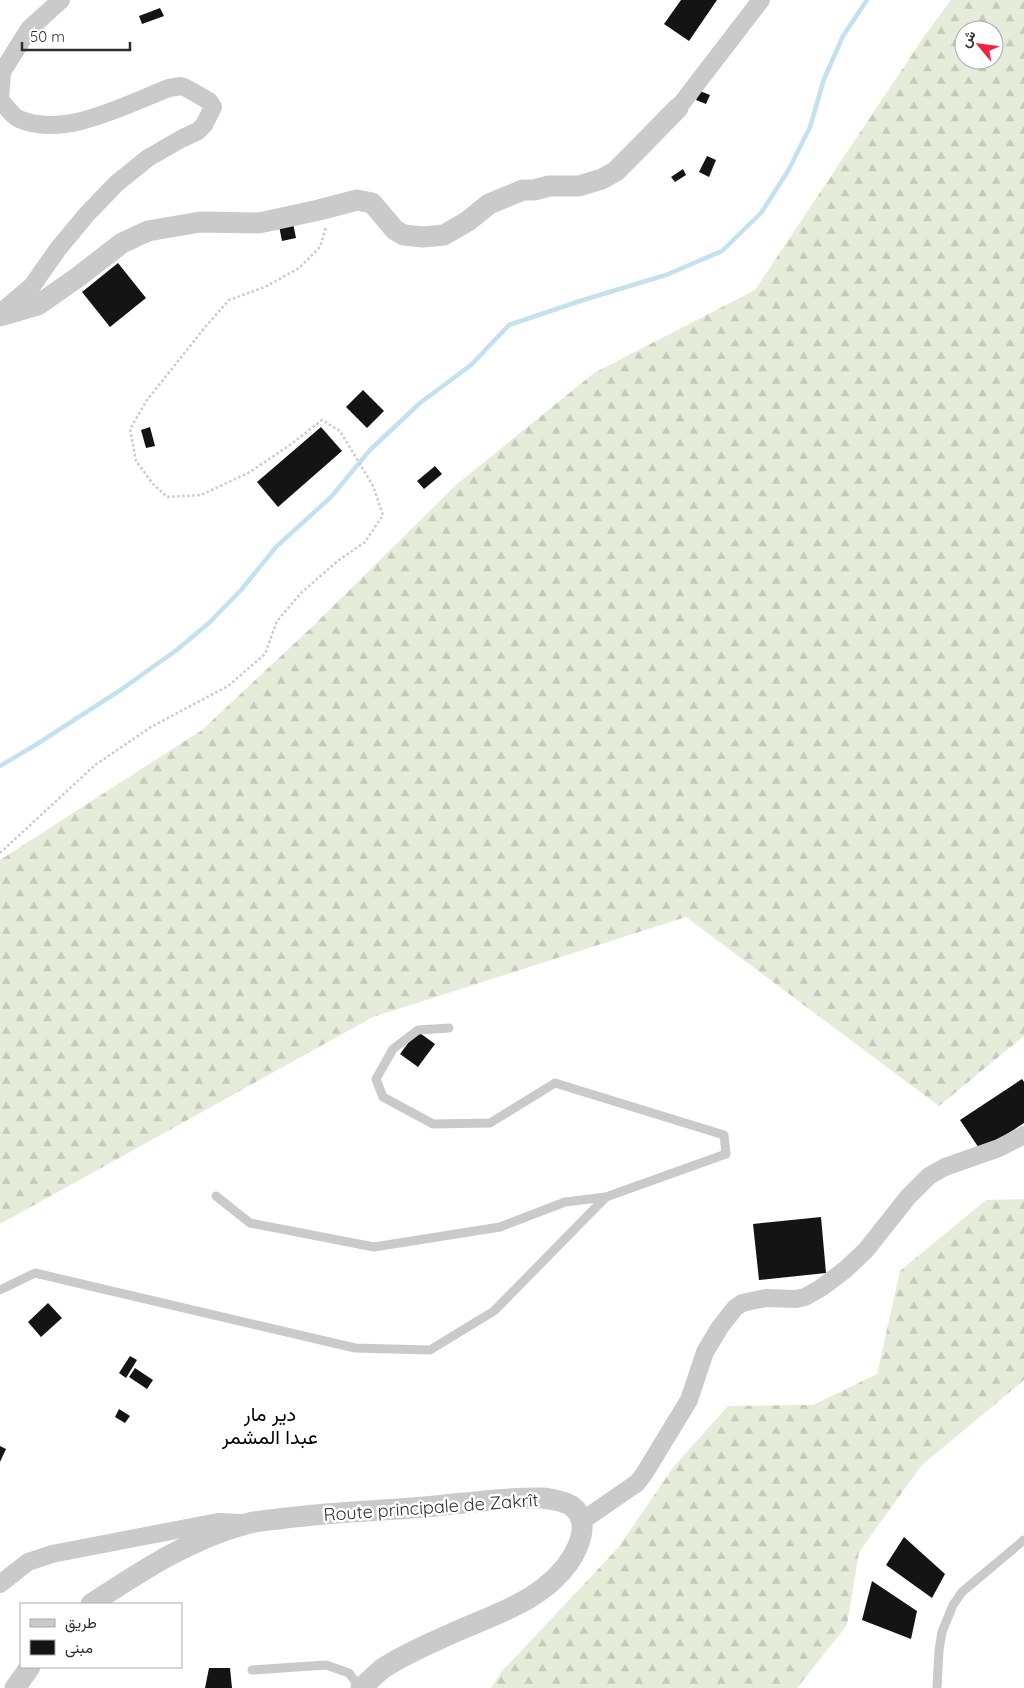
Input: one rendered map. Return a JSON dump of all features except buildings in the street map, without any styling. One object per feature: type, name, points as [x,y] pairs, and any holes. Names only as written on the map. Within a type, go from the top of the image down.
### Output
[{"type":"street","points":[[0,314],[32,286],[58,249],[87,214],[117,183],[148,158],[181,139],[198,132],[213,107],[209,101],[181,86],[169,88],[84,121],[43,126],[17,118],[0,100],[2,72],[29,29],[61,0]]},
{"type":"street","points":[[0,314],[38,305],[122,243],[148,231],[200,222],[259,223],[364,200],[372,203],[395,230],[404,235],[423,237],[444,235],[468,221],[489,204],[523,190],[534,190],[550,186],[579,186],[602,179],[630,158],[678,108],[761,0]]},
{"type":"street","points":[[361,1688],[382,1670],[406,1655],[511,1609],[536,1594],[556,1576],[572,1558],[582,1535],[582,1521],[637,1483],[644,1474],[689,1400],[705,1352],[720,1327],[736,1308],[742,1303],[766,1298],[796,1299],[805,1297],[822,1288],[846,1270],[866,1250],[908,1197],[929,1176],[945,1167],[999,1148],[1024,1135]]},
{"type":"street","name":"Route principale de Zakrît","points":[[93,1603],[154,1563],[198,1541],[247,1524],[304,1516],[446,1506],[505,1499],[545,1498],[570,1505],[580,1515],[582,1521]]},
{"type":"street","points":[[0,1584],[28,1562],[52,1554],[218,1522],[247,1524]]},
{"type":"street","points":[[15,1688],[29,1668]]},
{"type":"lane","points":[[216,1196],[250,1223],[374,1247],[500,1227],[565,1202],[606,1197],[726,1154],[724,1135],[555,1083],[490,1123],[433,1124],[383,1097],[376,1079],[393,1048],[418,1030],[449,1028]]},
{"type":"lane","points":[[0,1290],[34,1273],[355,1348],[430,1350],[494,1311],[606,1197]]},
{"type":"lane","points":[[937,1688],[942,1632],[953,1605],[962,1592],[1024,1540]]},
{"type":"lane","points":[[252,1670],[326,1665],[349,1673],[361,1688]]},
{"type":"path","points":[[0,853],[95,765],[151,727],[228,686],[265,654],[277,621],[302,592],[339,560],[365,542],[383,516],[373,486],[340,431],[322,420],[290,445],[250,472],[200,495],[167,497],[153,484],[136,462],[130,429],[147,400],[229,300],[265,287],[299,268],[320,247],[332,206]]},
{"type":"green space","points":[[951,0],[1024,0],[1024,1036],[939,1106],[686,917],[373,1017],[0,1224],[0,860],[202,730],[313,626],[456,485],[594,373],[755,290],[923,38]]},
{"type":"green space","points":[[1024,1199],[1024,1380],[921,1466],[859,1552],[847,1625],[797,1688],[491,1688],[502,1671],[618,1548],[675,1465],[728,1406],[813,1405],[877,1374],[900,1271],[986,1200]]},
{"type":"waterway","points":[[0,766],[122,689],[178,649],[210,622],[241,590],[276,547],[331,497],[370,450],[420,403],[471,365],[509,325],[666,275],[722,251],[761,213],[788,171],[810,127],[824,79],[843,36],[867,0]]},
{"type":"district","name":"دير مار عبدا المشمر","points":[[270,1424]]}]
